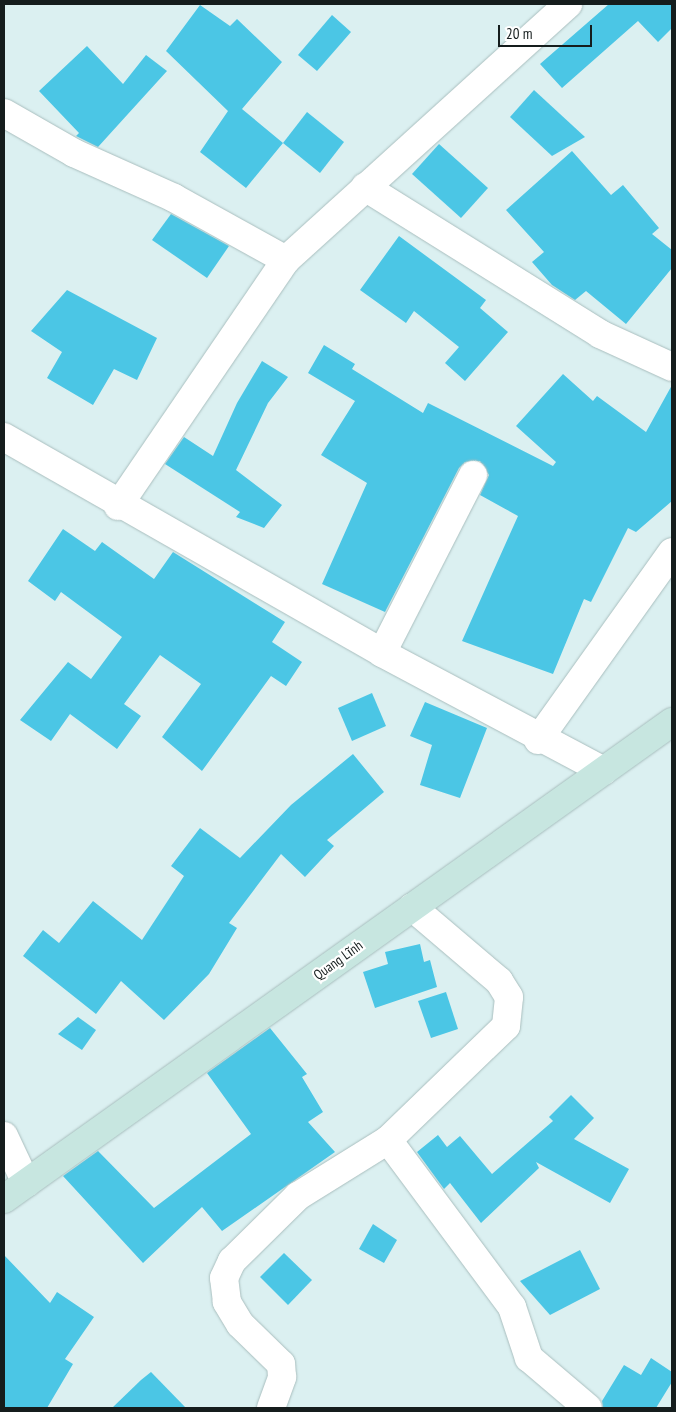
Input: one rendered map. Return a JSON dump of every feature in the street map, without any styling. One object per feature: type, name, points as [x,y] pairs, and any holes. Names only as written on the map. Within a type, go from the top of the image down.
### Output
[{"type":"street","points":[[118,506],[286,260],[554,8]]},
{"type":"street","points":[[4,112],[286,260]]},
{"type":"street","points":[[365,187],[600,334],[672,367]]},
{"type":"street","points":[[4,437],[118,506],[538,740],[604,771]]},
{"type":"street","points":[[382,653],[473,475]]},
{"type":"street","points":[[538,740],[672,552]]},
{"type":"street","name":"Quang Lĩnh","points":[[4,1199],[672,722]]},
{"type":"street","points":[[271,1408],[282,1377],[280,1364],[240,1324],[223,1291],[224,1278],[243,1249],[298,1196],[388,1140],[499,1036],[510,1014],[508,997],[499,981],[412,907]]},
{"type":"street","points":[[4,1136],[26,1183]]},
{"type":"street","points":[[388,1140],[512,1307],[529,1358],[588,1408]]},
{"type":"building","points":[[609,4],[672,4],[672,28],[658,42],[638,21],[562,88],[540,64]]},
{"type":"building","points":[[200,5],[230,26],[237,19],[282,62],[242,109],[283,143],[246,188],[200,152],[228,111],[166,51]]},
{"type":"building","points":[[332,15],[351,32],[317,71],[298,55]]},
{"type":"building","points":[[87,46],[123,84],[146,55],[167,71],[98,147],[76,136],[79,133],[39,91]]},
{"type":"building","points":[[534,90],[585,137],[552,156],[510,117]]},
{"type":"building","points":[[307,112],[344,142],[320,173],[283,143]]},
{"type":"building","points":[[439,144],[488,188],[461,218],[412,174]]},
{"type":"building","points":[[572,151],[611,195],[623,185],[659,228],[652,234],[672,250],[672,268],[626,324],[586,291],[575,300],[552,285],[532,262],[544,252],[506,210]]},
{"type":"building","points":[[171,214],[229,246],[207,278],[152,240]]},
{"type":"building","points":[[399,236],[486,300],[480,308],[508,332],[465,381],[445,363],[459,347],[414,311],[406,323],[360,290]]},
{"type":"building","points":[[67,290],[157,338],[137,380],[114,369],[93,405],[47,378],[62,352],[31,331]]},
{"type":"building","points":[[324,345],[355,364],[352,369],[423,413],[428,403],[553,466],[556,462],[516,426],[563,374],[593,401],[597,396],[646,432],[672,385],[672,501],[636,532],[628,528],[591,602],[584,599],[553,674],[462,641],[518,516],[480,495],[489,475],[480,461],[465,462],[459,468],[385,612],[322,584],[367,483],[321,455],[355,401],[308,373]]},
{"type":"building","points":[[262,361],[288,377],[268,403],[236,470],[282,505],[264,528],[236,517],[240,512],[165,464],[184,437],[213,456],[237,403]]},
{"type":"building","points":[[63,529],[95,551],[102,542],[154,579],[173,552],[285,622],[272,642],[302,662],[286,686],[271,676],[202,771],[162,737],[201,684],[160,655],[124,704],[141,716],[117,749],[70,714],[51,741],[20,720],[68,662],[91,679],[122,637],[61,592],[55,601],[28,581]]},
{"type":"building","points":[[372,693],[386,726],[352,741],[338,708]]},
{"type":"building","points":[[425,702],[487,728],[460,798],[420,785],[432,745],[410,736]]},
{"type":"building","points":[[353,754],[384,792],[327,840],[334,846],[305,877],[281,854],[229,923],[237,928],[209,974],[164,1020],[121,981],[96,1014],[23,956],[43,930],[59,943],[93,901],[142,940],[184,876],[171,866],[200,828],[240,858],[291,805]]},
{"type":"building","points":[[420,944],[424,962],[430,960],[437,987],[375,1008],[363,972],[388,964],[385,952]]},
{"type":"building","points":[[446,992],[458,1029],[431,1038],[418,1001]]},
{"type":"building","points":[[78,1017],[96,1030],[82,1050],[58,1034]]},
{"type":"building","points":[[270,1028],[307,1074],[302,1077],[323,1112],[308,1122],[335,1152],[222,1231],[202,1207],[143,1263],[63,1176],[98,1151],[154,1208],[251,1134],[207,1073]]},
{"type":"building","points":[[571,1095],[594,1118],[574,1139],[629,1169],[610,1203],[536,1162],[539,1168],[481,1223],[450,1183],[444,1189],[417,1152],[438,1135],[447,1147],[460,1136],[492,1174],[553,1121],[549,1117]]},
{"type":"building","points":[[373,1224],[397,1240],[384,1263],[359,1249]]},
{"type":"building","points":[[580,1250],[600,1289],[550,1315],[520,1281]]},
{"type":"building","points":[[284,1253],[312,1280],[288,1305],[260,1277]]},
{"type":"building","points":[[4,1255],[50,1303],[57,1292],[94,1317],[65,1359],[73,1364],[47,1408],[4,1408]]},
{"type":"building","points":[[651,1358],[672,1372],[672,1382],[656,1408],[603,1408],[602,1401],[624,1365],[641,1375]]},
{"type":"building","points":[[151,1372],[186,1408],[112,1408],[141,1380]]}]
